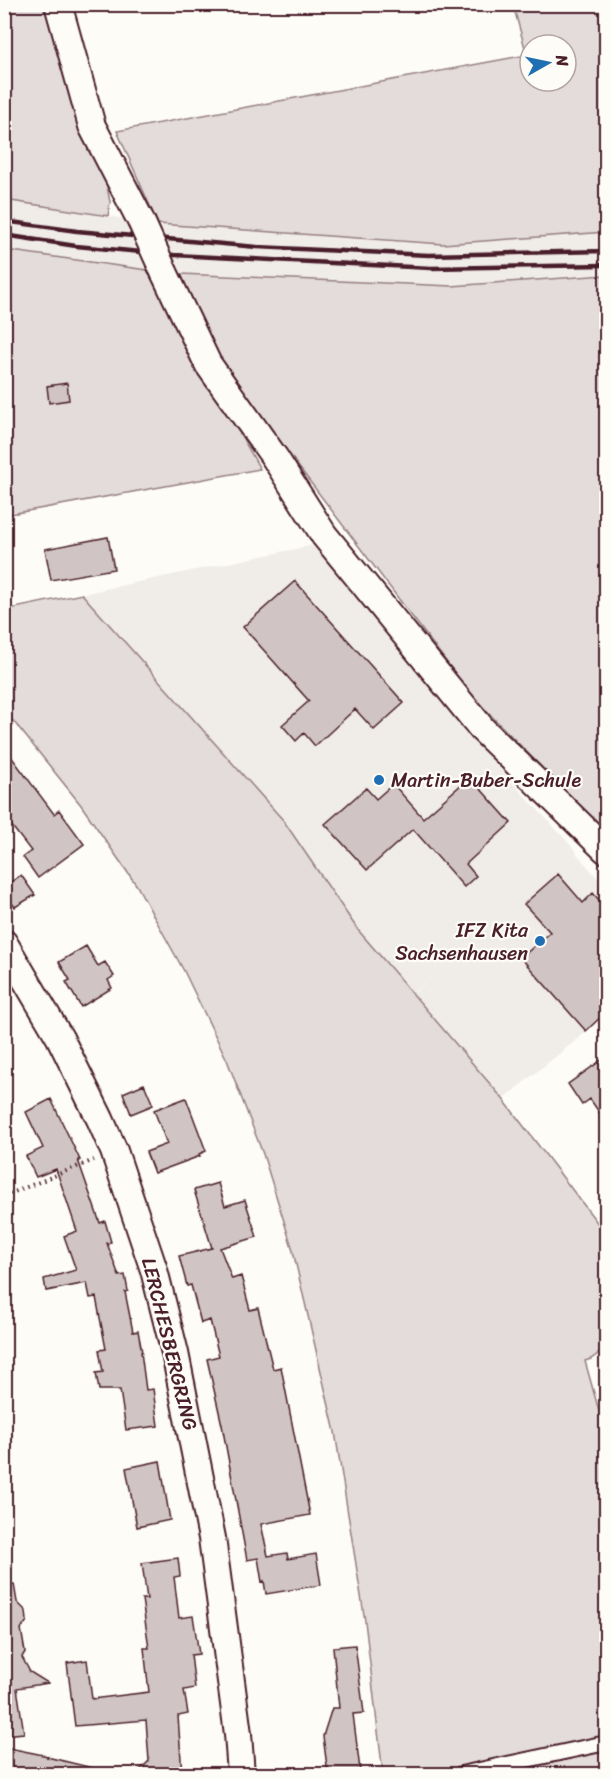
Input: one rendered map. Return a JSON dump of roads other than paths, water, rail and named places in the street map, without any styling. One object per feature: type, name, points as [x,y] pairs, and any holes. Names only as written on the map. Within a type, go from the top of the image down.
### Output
[{"type":"street","points":[[58,4],[92,126],[141,221],[208,364],[274,458],[324,535],[483,730],[606,850]]},
{"type":"street","name":"LERCHESBERGRING","points":[[4,944],[60,1038],[100,1119],[114,1152],[154,1270],[175,1353],[214,1549],[241,1774]]},
{"type":"lane","points":[[462,1774],[606,1743]]},
{"type":"railway","points":[[4,221],[77,231],[257,247],[429,255],[606,251]]},
{"type":"railway","points":[[4,235],[76,246],[174,255],[431,268],[606,265]]},
{"type":"place","name":"Martin-Buber-Schule","points":[[379,780]]},
{"type":"place","name":"IFZ Kita Sachsenhausen","points":[[540,941]]}]
